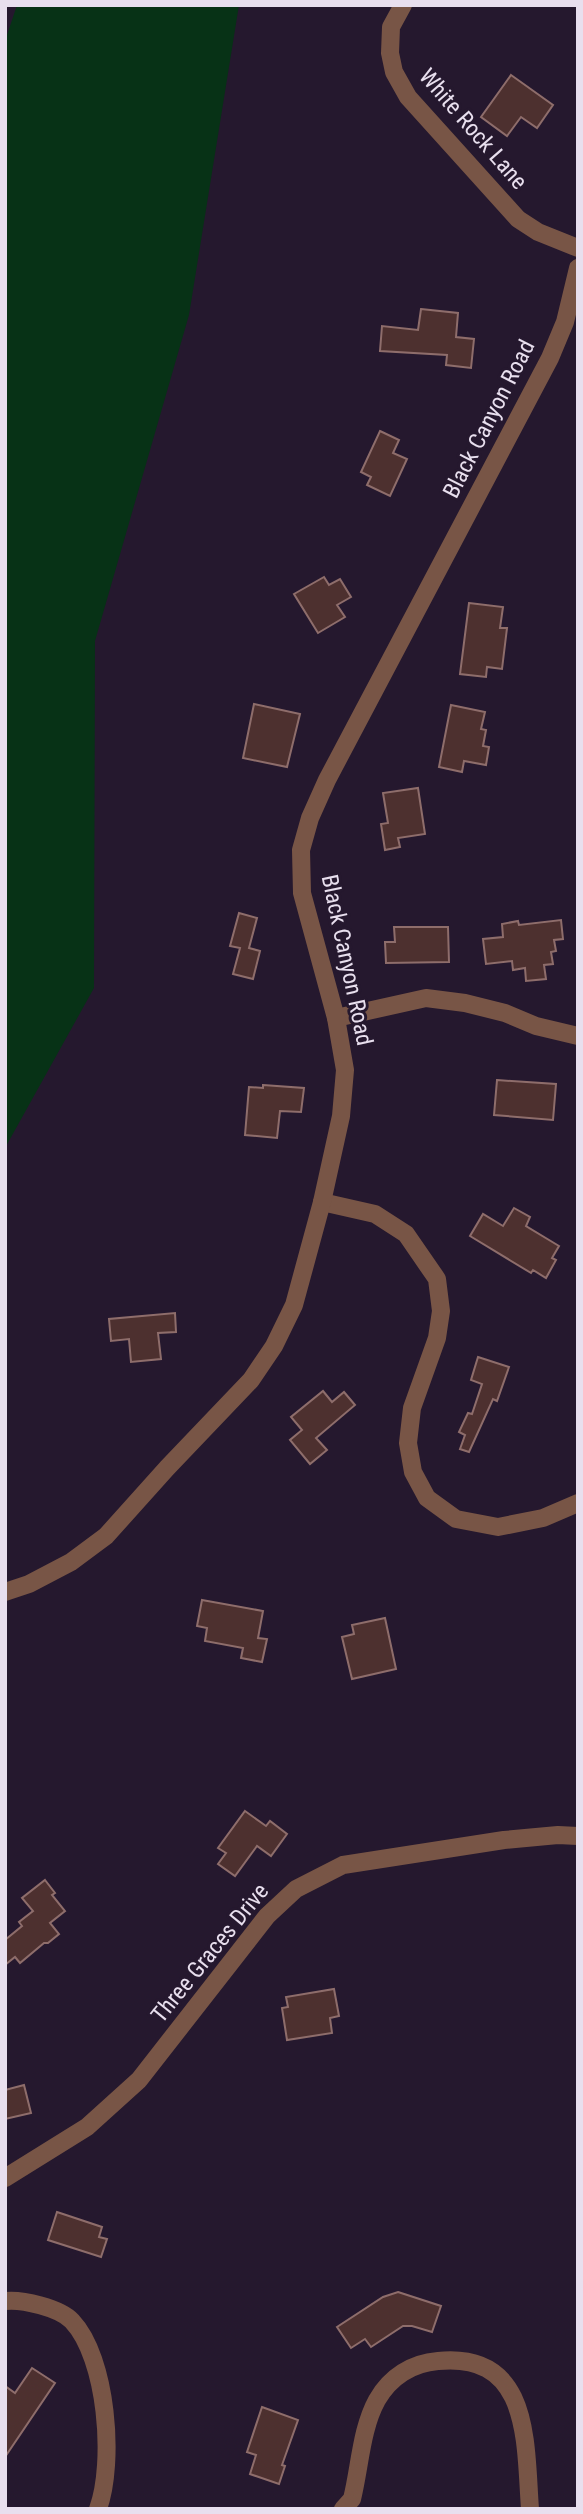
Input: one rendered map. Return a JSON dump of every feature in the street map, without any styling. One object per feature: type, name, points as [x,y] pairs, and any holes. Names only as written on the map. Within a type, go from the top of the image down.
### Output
[{"type":"street","name":"White Rock Lane","points":[[403,5],[391,27],[390,53],[394,72],[408,97],[518,219],[538,232],[578,248]]},
{"type":"street","name":"Black Canyon Road","points":[[5,1592],[29,1584],[71,1562],[106,1536],[251,1380],[274,1346],[294,1305],[322,1202],[341,1116],[345,1070],[336,1018],[302,893],[301,850],[310,818],[327,780],[550,358],[565,322],[578,268]]},
{"type":"street","points":[[336,1018],[426,998],[478,1006],[505,1013],[536,1026],[578,1036]]},
{"type":"street","points":[[322,1202],[375,1214],[406,1234],[437,1279],[441,1311],[437,1338],[412,1409],[408,1443],[412,1472],[427,1498],[456,1519],[498,1527],[543,1518],[578,1503]]},
{"type":"street","name":"Three Graces Drive","points":[[5,2178],[87,2127],[130,2088],[267,1916],[296,1889],[343,1865],[504,1840],[578,1836]]},
{"type":"street","points":[[5,2301],[15,2300],[45,2307],[71,2319],[90,2350],[99,2382],[107,2438],[107,2475],[97,2509]]},
{"type":"street","points":[[343,2509],[352,2499],[368,2422],[378,2398],[400,2372],[433,2361],[460,2359],[483,2365],[505,2381],[511,2392],[525,2439],[530,2509]]},
{"type":"green space","points":[[17,5],[239,5],[189,315],[95,641],[94,988],[5,1148],[5,41]]},
{"type":"building","points":[[511,75],[553,105],[537,128],[521,117],[507,136],[481,117]]},
{"type":"building","points":[[421,309],[458,313],[456,337],[474,339],[471,368],[446,365],[447,355],[380,351],[382,326],[418,330]]},
{"type":"building","points":[[380,431],[399,440],[393,453],[407,459],[390,496],[367,485],[371,477],[361,472]]},
{"type":"building","points":[[324,577],[329,585],[340,579],[351,597],[337,605],[345,617],[318,633],[294,594]]},
{"type":"building","points":[[469,603],[503,607],[500,628],[507,628],[502,669],[487,667],[486,677],[460,674]]},
{"type":"building","points":[[254,704],[300,714],[287,767],[243,758]]},
{"type":"building","points":[[451,705],[485,712],[481,729],[486,730],[483,746],[489,747],[486,765],[464,761],[462,772],[439,767]]},
{"type":"building","points":[[418,788],[425,834],[398,838],[400,847],[385,850],[381,824],[388,823],[383,793]]},
{"type":"building","points":[[239,913],[257,918],[249,948],[260,951],[253,979],[233,974],[240,948],[230,946]]},
{"type":"building","points":[[561,920],[563,939],[554,940],[556,951],[551,952],[553,964],[544,965],[546,979],[526,981],[525,968],[513,970],[512,961],[486,964],[483,939],[503,937],[502,924],[518,921],[519,925]]},
{"type":"building","points":[[394,927],[448,927],[449,962],[386,963],[385,942],[395,942]]},
{"type":"building","points":[[497,1080],[556,1084],[553,1120],[494,1115]]},
{"type":"building","points":[[263,1085],[304,1088],[301,1112],[280,1111],[277,1138],[245,1135],[249,1087],[263,1088]]},
{"type":"building","points":[[514,1208],[530,1217],[526,1226],[559,1246],[552,1258],[556,1260],[546,1278],[533,1270],[531,1273],[470,1236],[483,1214],[503,1226]]},
{"type":"building","points":[[175,1313],[176,1332],[158,1333],[161,1359],[131,1362],[129,1339],[111,1341],[109,1319]]},
{"type":"building","points":[[478,1357],[509,1367],[497,1401],[493,1399],[469,1452],[460,1449],[465,1435],[459,1432],[468,1413],[472,1414],[482,1384],[471,1380]]},
{"type":"building","points":[[323,1391],[332,1402],[344,1392],[355,1405],[316,1438],[327,1450],[310,1464],[290,1440],[302,1430],[291,1417]]},
{"type":"building","points":[[202,1600],[263,1611],[258,1638],[267,1639],[262,1662],[241,1658],[243,1648],[205,1641],[207,1628],[197,1626]]},
{"type":"building","points":[[385,1618],[396,1669],[352,1679],[342,1637],[354,1634],[352,1625]]},
{"type":"building","points":[[245,1811],[266,1826],[270,1821],[287,1834],[271,1856],[257,1846],[235,1876],[218,1864],[226,1853],[218,1848]]},
{"type":"building","points":[[45,1880],[55,1893],[52,1895],[65,1911],[50,1923],[59,1934],[20,1963],[15,1957],[5,1965],[5,1940],[22,1926],[19,1922],[33,1911],[22,1898]]},
{"type":"building","points":[[334,1989],[339,2016],[330,2018],[332,2033],[287,2040],[282,2008],[288,2007],[286,1997]]},
{"type":"building","points":[[24,2085],[31,2113],[5,2119],[5,2090]]},
{"type":"building","points":[[57,2212],[102,2227],[99,2237],[107,2239],[101,2257],[48,2240]]},
{"type":"building","points":[[398,2292],[441,2306],[432,2332],[403,2326],[371,2347],[365,2339],[351,2348],[337,2327],[383,2297]]},
{"type":"building","points":[[32,2368],[55,2383],[5,2457],[5,2386],[15,2393]]},
{"type":"building","points":[[262,2407],[298,2420],[282,2465],[285,2466],[279,2484],[250,2474],[256,2455],[247,2452]]}]
